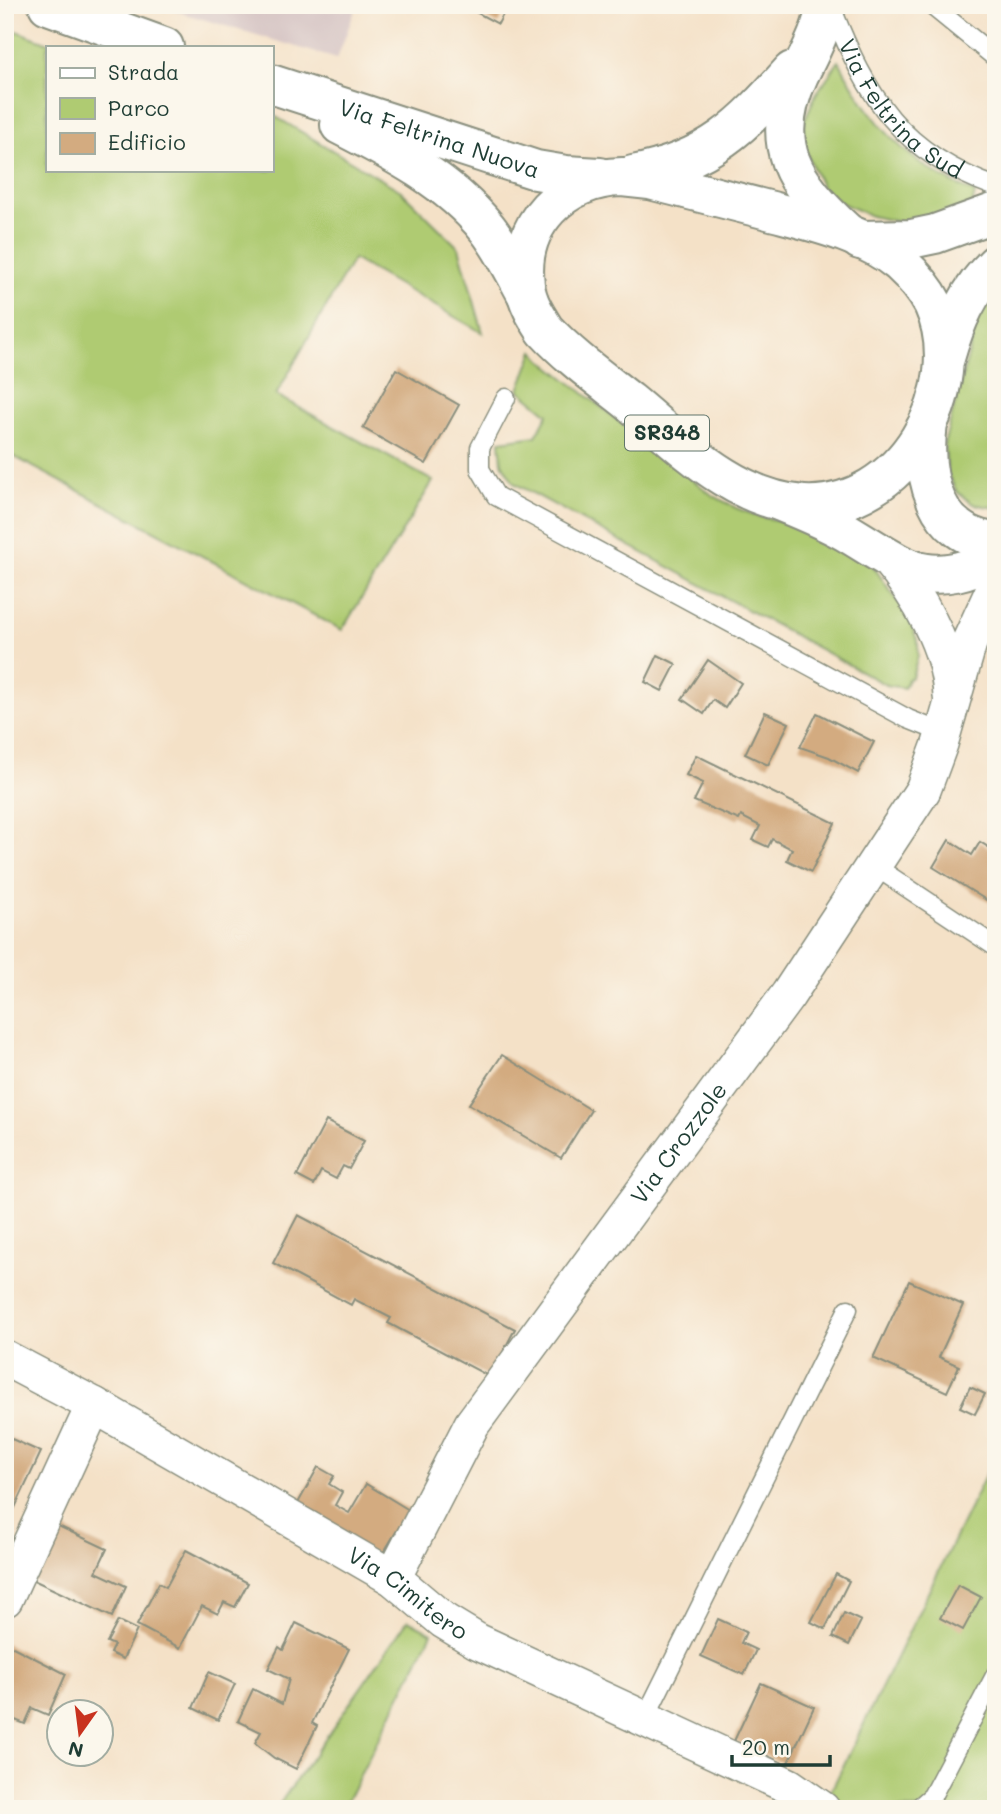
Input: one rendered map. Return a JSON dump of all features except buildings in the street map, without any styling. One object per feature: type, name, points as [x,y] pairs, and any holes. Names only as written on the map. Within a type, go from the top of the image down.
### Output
[{"type":"main road","points":[[47,5],[160,46]]},
{"type":"main road","points":[[828,5],[787,102],[783,130],[792,165],[807,190],[835,222],[857,239]]},
{"type":"main road","points":[[615,177],[676,164],[707,150],[749,117],[812,48]]},
{"type":"main road","name":"Via Feltrina Nuova","points":[[273,85],[536,170],[576,176],[615,177]]},
{"type":"main road","name":"Via Feltrina Nuova","points":[[273,94],[394,154],[464,202],[487,228],[527,293]]},
{"type":"main road","name":"SR348","points":[[942,371],[941,335],[934,307],[912,274],[897,261],[857,239],[820,225],[650,180],[615,177],[588,181],[562,195],[544,213],[533,232],[524,274],[527,293],[539,321],[559,344],[711,469],[737,485],[794,504],[838,502],[858,495],[889,476],[915,446],[928,424],[942,371],[965,304],[996,264]]},
{"type":"main road","name":"SR348","points":[[857,239],[911,239],[955,228],[996,212]]},
{"type":"main road","points":[[928,424],[926,463],[936,500],[953,525],[966,535],[996,542]]},
{"type":"main road","points":[[773,499],[826,521],[914,571],[942,575],[973,568],[996,557]]},
{"type":"street","name":"Via Crozzole","points":[[887,558],[920,605],[932,629],[948,674],[947,718]]},
{"type":"street","name":"Via Crozzole","points":[[393,1578],[472,1424],[788,995],[923,790],[975,629],[996,584]]},
{"type":"street","name":"Via Cimitero","points":[[5,1358],[94,1405],[393,1578],[444,1621],[477,1641],[789,1786],[822,1809]]},
{"type":"street","points":[[5,1599],[94,1405]]},
{"type":"lane","points":[[69,5],[102,25]]},
{"type":"lane","name":"Via Feltrina Sud","points":[[828,5],[863,80],[886,114],[931,155],[968,177],[996,187]]},
{"type":"lane","points":[[931,5],[996,58]]},
{"type":"lane","points":[[506,398],[480,448],[480,469],[496,496],[897,713],[947,718]]},
{"type":"lane","points":[[873,865],[996,947]]},
{"type":"lane","points":[[645,1718],[848,1308]]},
{"type":"lane","points":[[917,1809],[932,1796],[996,1674]]},
{"type":"shaded area","points":[[155,5],[357,5],[337,59]]},
{"type":"green space","points":[[5,27],[57,46],[46,46],[46,172],[273,172],[273,115],[401,191],[459,248],[483,333],[353,259],[276,395],[433,481],[342,630],[5,452]]},
{"type":"green space","points":[[839,61],[865,104],[894,140],[930,169],[975,193],[972,206],[946,216],[899,222],[871,216],[841,203],[822,188],[802,143],[805,119],[816,94]]},
{"type":"green space","points":[[996,288],[996,508],[973,504],[957,492],[948,475],[944,444],[978,319]]},
{"type":"green space","points":[[534,351],[712,495],[757,516],[804,526],[873,566],[908,616],[918,642],[918,656],[912,677],[904,688],[886,685],[514,483],[502,463],[500,441],[536,436],[548,414],[519,390]]},
{"type":"green space","points":[[996,1454],[996,1809],[841,1809],[830,1793]]},
{"type":"green space","points":[[408,1620],[432,1633],[343,1809],[276,1809]]}]
